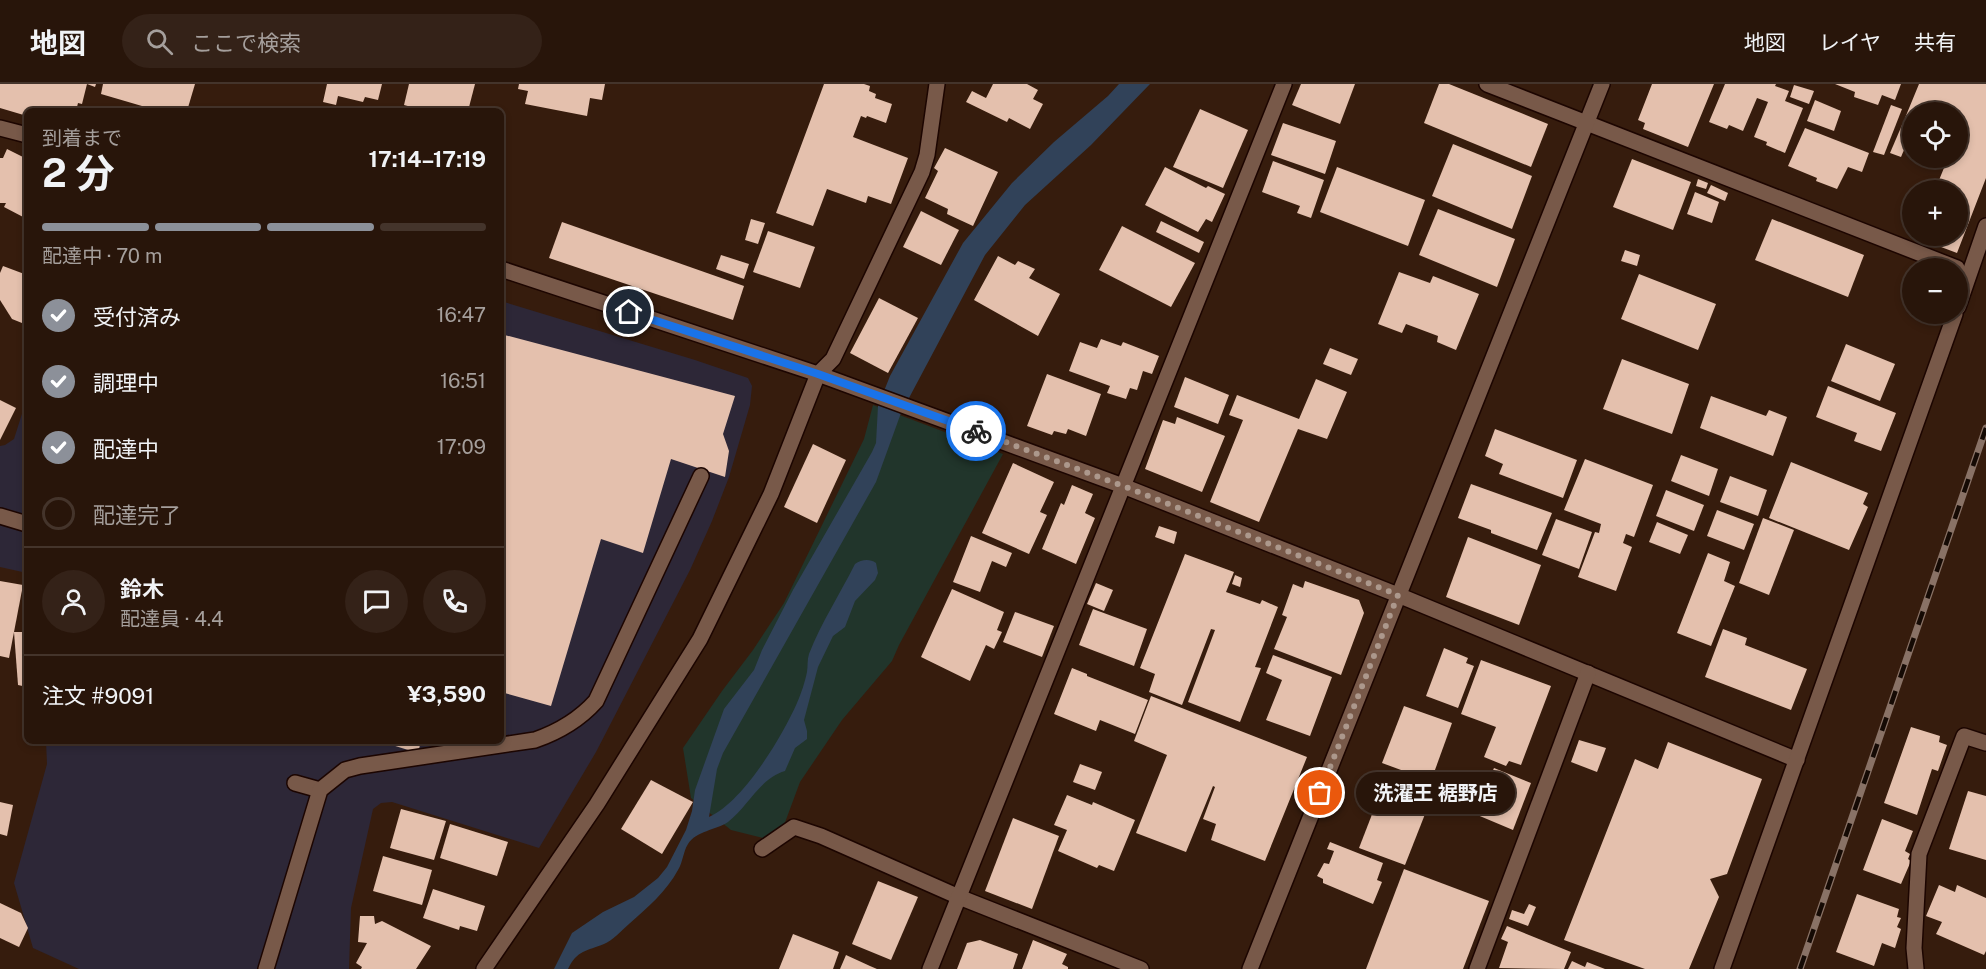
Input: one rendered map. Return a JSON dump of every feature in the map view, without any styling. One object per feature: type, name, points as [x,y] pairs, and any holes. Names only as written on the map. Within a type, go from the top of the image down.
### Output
[{"type":"street","points":[[484,969],[597,804],[700,639],[771,494],[818,374],[833,359],[922,172],[927,155],[937,84]]},
{"type":"street","points":[[930,969],[1284,84]]},
{"type":"street","points":[[1487,84],[1930,258]]},
{"type":"street","points":[[1250,969],[1602,84]]},
{"type":"street","points":[[0,128],[24,134]]},
{"type":"street","points":[[1968,258],[1986,226]]},
{"type":"street","points":[[504,270],[818,374],[1123,486],[1398,595],[1797,760]]},
{"type":"street","points":[[1722,969],[1951,324]]},
{"type":"street","points":[[266,969],[320,790],[345,770],[360,766],[535,740],[556,732],[586,712],[596,701],[701,476]]},
{"type":"street","points":[[0,516],[24,523]]},
{"type":"street","points":[[1477,969],[1588,674]]},
{"type":"street","points":[[1916,969],[1914,948],[1919,854],[1964,736],[1986,742]]},
{"type":"street","points":[[295,783],[320,790]]},
{"type":"street","points":[[762,849],[794,826],[958,897],[1141,969]]},
{"type":"shaded area","points":[[504,302],[748,378],[752,386],[750,405],[729,477],[712,521],[690,570],[596,752],[539,848],[392,802],[381,803],[373,809],[351,908],[349,969],[79,969],[33,948],[14,883],[47,764],[46,744],[504,744]]},
{"type":"shaded area","points":[[24,407],[24,572],[0,567],[0,446],[14,439]]},
{"type":"green space","points":[[873,405],[1003,454],[892,661],[842,720],[800,782],[780,836],[775,841],[731,830],[691,798],[683,748],[784,603],[864,439]]},
{"type":"water","points":[[1119,84],[1150,84],[1091,145],[1025,205],[985,255],[901,413],[876,482],[723,753],[717,769],[709,817],[735,798],[772,750],[803,688],[809,654],[819,631],[855,564],[871,560],[876,563],[878,573],[875,580],[855,601],[845,627],[833,636],[818,667],[804,720],[807,739],[795,748],[785,771],[761,786],[735,816],[723,825],[701,833],[692,840],[686,847],[680,867],[673,878],[643,911],[610,940],[575,958],[568,969],[554,969],[572,933],[603,912],[634,897],[658,878],[667,867],[686,830],[695,790],[724,709],[754,670],[793,590],[872,452],[876,443],[878,406],[890,376],[963,243],[1012,183]]},
{"type":"building","points":[[0,84],[87,84],[82,104],[78,103],[77,108],[24,108],[24,115],[0,108]]},
{"type":"building","points":[[103,84],[195,84],[188,108],[149,108],[101,94]]},
{"type":"building","points":[[327,84],[382,84],[378,100],[365,97],[363,102],[338,96],[336,105],[323,102]]},
{"type":"building","points":[[409,84],[475,84],[469,108],[415,108],[404,105]]},
{"type":"building","points":[[519,84],[605,84],[602,100],[590,98],[587,116],[525,104],[528,91],[518,89]]},
{"type":"building","points":[[824,84],[864,84],[870,86],[869,91],[876,94],[875,98],[892,104],[886,123],[861,116],[853,137],[908,158],[891,204],[868,196],[866,203],[827,189],[813,226],[776,213]]},
{"type":"building","points":[[993,84],[1027,84],[1038,90],[1033,99],[1043,104],[1030,129],[1009,118],[1007,122],[966,102],[972,91],[986,98]]},
{"type":"building","points":[[1301,84],[1355,84],[1340,124],[1292,105]]},
{"type":"building","points":[[1439,84],[1449,84],[1548,124],[1531,167],[1424,123]]},
{"type":"building","points":[[1652,84],[1714,84],[1688,147],[1643,129],[1645,123],[1638,120]]},
{"type":"building","points":[[1725,84],[1776,84],[1775,86],[1789,91],[1785,101],[1803,108],[1785,153],[1754,137],[1768,102],[1757,98],[1743,131],[1729,125],[1727,129],[1709,122]]},
{"type":"building","points":[[1835,84],[1901,84],[1895,100],[1882,95],[1878,105],[1854,97],[1855,92]]},
{"type":"building","points":[[1919,84],[1986,84],[1986,178],[1968,225],[1968,180],[1939,180],[1944,168],[1968,168],[1968,102],[1912,102]]},
{"type":"building","points":[[1794,85],[1814,91],[1809,104],[1790,97]]},
{"type":"building","points":[[1815,100],[1841,111],[1834,131],[1807,121]]},
{"type":"building","points":[[1891,105],[1902,109],[1884,155],[1873,152]]},
{"type":"building","points":[[1200,109],[1248,130],[1223,188],[1173,167]]},
{"type":"building","points":[[1283,123],[1336,141],[1325,174],[1271,155]]},
{"type":"building","points":[[1902,125],[1901,157],[1890,153]]},
{"type":"building","points":[[1805,128],[1869,153],[1862,172],[1848,167],[1837,189],[1788,166]]},
{"type":"building","points":[[1453,144],[1532,176],[1512,229],[1432,196]]},
{"type":"building","points":[[945,148],[998,172],[973,226],[947,214],[948,209],[925,198],[938,171],[934,168]]},
{"type":"building","points":[[7,149],[24,158],[24,217],[4,207],[6,203],[0,203],[0,158],[3,158]]},
{"type":"building","points":[[1632,159],[1691,182],[1673,230],[1613,207]]},
{"type":"building","points":[[1273,161],[1324,180],[1311,218],[1297,213],[1300,206],[1262,192]]},
{"type":"building","points":[[1165,167],[1206,188],[1208,186],[1225,194],[1212,222],[1206,219],[1198,232],[1145,205]]},
{"type":"building","points":[[1337,167],[1425,200],[1408,246],[1320,212]]},
{"type":"building","points":[[1698,179],[1708,183],[1706,189],[1696,186]]},
{"type":"building","points":[[1711,185],[1728,193],[1725,201],[1707,193]]},
{"type":"building","points":[[1695,192],[1719,202],[1712,223],[1687,214]]},
{"type":"building","points":[[1438,209],[1515,239],[1497,287],[1419,255]]},
{"type":"building","points":[[921,211],[959,230],[941,265],[903,247]]},
{"type":"building","points":[[751,219],[765,223],[758,244],[745,240]]},
{"type":"building","points":[[1772,219],[1864,255],[1848,297],[1755,260]]},
{"type":"building","points":[[1161,221],[1204,242],[1199,253],[1156,232]]},
{"type":"building","points":[[562,222],[744,286],[733,320],[549,258]]},
{"type":"building","points":[[1122,226],[1195,263],[1171,307],[1099,270]]},
{"type":"building","points":[[768,231],[815,247],[800,288],[753,272]]},
{"type":"building","points":[[1938,246],[1960,246],[1957,253]]},
{"type":"building","points":[[1625,250],[1640,255],[1637,266],[1621,261]]},
{"type":"building","points":[[721,255],[749,264],[744,279],[716,269]]},
{"type":"building","points":[[998,256],[1015,265],[1018,261],[1035,269],[1029,278],[1060,294],[1038,336],[974,300]]},
{"type":"building","points":[[3,266],[24,274],[24,324],[12,319],[0,300],[0,273]]},
{"type":"building","points":[[1399,272],[1430,283],[1433,276],[1479,294],[1456,350],[1437,342],[1438,336],[1406,324],[1402,333],[1378,324]]},
{"type":"building","points":[[1639,274],[1716,304],[1698,350],[1621,319]]},
{"type":"building","points":[[879,298],[918,318],[888,373],[850,353]]},
{"type":"building","points":[[504,335],[735,396],[723,434],[729,451],[725,477],[671,459],[643,553],[601,539],[551,706],[504,693]]},
{"type":"building","points":[[1101,339],[1121,346],[1123,342],[1159,356],[1152,374],[1143,371],[1137,390],[1130,388],[1126,399],[1107,393],[1110,386],[1069,371],[1080,342],[1097,348]]},
{"type":"building","points":[[1846,344],[1895,364],[1880,401],[1831,381]]},
{"type":"building","points":[[1330,348],[1358,359],[1351,375],[1323,364]]},
{"type":"building","points":[[1622,359],[1689,384],[1672,434],[1603,409]]},
{"type":"building","points":[[1047,374],[1101,394],[1086,436],[1068,429],[1066,434],[1054,431],[1052,435],[1027,426]]},
{"type":"building","points":[[1185,377],[1229,395],[1218,424],[1174,407]]},
{"type":"building","points":[[1316,379],[1347,392],[1327,439],[1298,429],[1259,522],[1210,502],[1243,420],[1229,415],[1237,395],[1299,419]]},
{"type":"building","points":[[1828,386],[1896,413],[1881,451],[1854,441],[1857,433],[1816,417]]},
{"type":"building","points":[[1711,396],[1766,416],[1769,410],[1787,417],[1773,456],[1700,428]]},
{"type":"building","points":[[0,400],[16,408],[0,440]]},
{"type":"building","points":[[1177,417],[1225,436],[1202,492],[1145,469],[1163,420],[1175,424]]},
{"type":"building","points":[[1495,429],[1577,460],[1563,498],[1499,474],[1503,464],[1485,456]]},
{"type":"building","points":[[813,444],[846,460],[817,523],[784,507]]},
{"type":"building","points":[[1681,455],[1718,469],[1709,496],[1671,481]]},
{"type":"building","points":[[1585,459],[1653,485],[1634,537],[1626,534],[1623,543],[1632,547],[1616,591],[1578,577],[1595,532],[1599,533],[1601,524],[1564,510]]},
{"type":"building","points":[[1791,462],[1868,493],[1863,504],[1868,507],[1849,550],[1769,518]]},
{"type":"building","points":[[1013,463],[1054,482],[1040,512],[1047,515],[1029,554],[982,533]]},
{"type":"building","points":[[1730,476],[1767,490],[1758,516],[1720,502]]},
{"type":"building","points":[[1471,484],[1552,513],[1537,550],[1458,518]]},
{"type":"building","points":[[1072,485],[1093,494],[1085,513],[1095,518],[1076,564],[1042,549],[1061,503],[1064,505]]},
{"type":"building","points":[[1666,490],[1704,505],[1694,531],[1656,516]]},
{"type":"building","points":[[1717,510],[1754,524],[1744,550],[1707,536]]},
{"type":"building","points":[[1763,518],[1794,530],[1769,595],[1739,583]]},
{"type":"building","points":[[1556,519],[1592,532],[1579,569],[1542,555]]},
{"type":"building","points":[[1657,522],[1688,535],[1680,554],[1649,542]]},
{"type":"building","points":[[1159,526],[1177,532],[1174,544],[1155,537]]},
{"type":"building","points":[[971,536],[1012,553],[1006,567],[992,561],[980,592],[953,582]]},
{"type":"building","points":[[1468,537],[1541,565],[1519,625],[1446,597]]},
{"type":"building","points":[[1708,553],[1730,562],[1724,581],[1735,586],[1711,646],[1677,633]]},
{"type":"building","points":[[1185,554],[1234,572],[1226,592],[1260,604],[1262,600],[1278,607],[1255,667],[1261,668],[1240,722],[1188,702],[1215,630],[1211,629],[1182,705],[1149,692],[1155,674],[1140,668]]},
{"type":"building","points":[[1235,575],[1242,578],[1240,587],[1232,584]]},
{"type":"building","points":[[0,581],[23,585],[9,658],[0,656]]},
{"type":"building","points":[[1305,581],[1359,600],[1364,613],[1341,675],[1274,649],[1287,617],[1282,615],[1293,584],[1303,588]]},
{"type":"building","points":[[1096,583],[1113,590],[1104,611],[1087,604]]},
{"type":"building","points":[[952,589],[1004,612],[997,630],[1002,632],[994,649],[986,645],[970,681],[921,657]]},
{"type":"building","points":[[1093,609],[1147,629],[1134,666],[1079,645]]},
{"type":"building","points":[[1015,612],[1054,626],[1042,657],[1003,642]]},
{"type":"building","points":[[1723,629],[1747,638],[1745,645],[1807,669],[1791,710],[1705,677]]},
{"type":"building","points":[[14,632],[24,632],[24,686],[18,685]]},
{"type":"building","points":[[1444,648],[1468,658],[1466,663],[1474,666],[1458,708],[1426,696]]},
{"type":"building","points":[[1273,655],[1332,677],[1310,736],[1266,720],[1282,680],[1266,673]]},
{"type":"building","points":[[1481,660],[1551,686],[1521,765],[1509,761],[1506,766],[1484,757],[1496,727],[1461,714]]},
{"type":"building","points":[[1072,668],[1148,700],[1135,734],[1100,720],[1096,731],[1054,714]]},
{"type":"building","points":[[1151,696],[1307,757],[1265,861],[1211,840],[1216,824],[1203,819],[1215,787],[1213,786],[1186,852],[1136,833],[1167,755],[1134,741]]},
{"type":"building","points":[[1404,706],[1452,723],[1431,781],[1382,763]]},
{"type":"building","points":[[1911,727],[1940,736],[1939,742],[1947,745],[1938,771],[1932,769],[1917,815],[1884,803]]},
{"type":"building","points":[[1579,740],[1606,748],[1597,772],[1571,762]]},
{"type":"building","points":[[1668,742],[1762,779],[1727,874],[1710,879],[1719,897],[1689,969],[1645,969],[1564,940],[1635,759],[1658,769]]},
{"type":"building","points":[[389,744],[420,744],[418,753]]},
{"type":"building","points":[[1080,764],[1102,772],[1095,790],[1073,782]]},
{"type":"building","points":[[1494,768],[1531,783],[1513,830],[1475,814]]},
{"type":"building","points":[[651,780],[693,802],[662,854],[621,829]]},
{"type":"building","points":[[1383,786],[1429,804],[1405,865],[1359,848]]},
{"type":"building","points":[[1968,791],[1986,796],[1986,860],[1949,849]]},
{"type":"building","points":[[1067,795],[1092,805],[1093,802],[1135,820],[1114,871],[1099,865],[1097,868],[1058,851],[1067,830],[1054,825]]},
{"type":"building","points":[[0,802],[13,805],[7,836],[0,834]]},
{"type":"building","points":[[401,809],[446,821],[434,860],[390,848]]},
{"type":"building","points":[[1013,818],[1059,836],[1032,909],[985,891]]},
{"type":"building","points":[[1882,819],[1913,831],[1905,851],[1910,854],[1908,859],[1911,861],[1901,884],[1863,870]]},
{"type":"building","points":[[450,824],[508,842],[497,876],[440,858]]},
{"type":"building","points":[[1330,842],[1383,863],[1377,880],[1382,882],[1373,904],[1323,883],[1323,879],[1317,876],[1324,863],[1329,864],[1334,851],[1327,849]]},
{"type":"building","points":[[383,856],[432,870],[422,905],[373,891]]},
{"type":"building","points":[[1404,869],[1489,901],[1463,969],[1366,969]]},
{"type":"building","points":[[878,881],[918,897],[891,960],[852,944]]},
{"type":"building","points":[[1939,885],[1955,892],[1957,885],[1986,898],[1986,951],[1984,955],[1936,934],[1942,922],[1926,916]]},
{"type":"building","points":[[433,889],[485,906],[477,931],[460,926],[459,930],[423,918]]},
{"type":"building","points":[[1857,894],[1899,909],[1897,917],[1901,918],[1897,927],[1901,929],[1895,948],[1882,943],[1874,966],[1836,952]]},
{"type":"building","points":[[0,903],[21,913],[28,928],[19,947],[0,938]]},
{"type":"building","points":[[1529,904],[1536,907],[1528,926],[1509,919],[1512,910],[1524,914]]},
{"type":"building","points":[[360,916],[374,916],[375,924],[382,921],[431,946],[416,969],[361,969],[362,967],[356,963],[367,943],[358,942]]},
{"type":"building","points":[[1507,926],[1571,952],[1564,969],[1499,968],[1508,942],[1501,939]]},
{"type":"building","points":[[793,934],[839,952],[833,969],[779,969]]},
{"type":"building","points":[[980,940],[1018,954],[1013,969],[957,969],[967,943]]},
{"type":"building","points":[[1033,940],[1067,954],[1062,964],[1068,969],[1022,969]]},
{"type":"building","points":[[846,955],[870,966],[877,969],[840,969]]},
{"type":"building","points":[[1572,961],[1585,967],[1587,962],[1605,969],[1568,969]]},
{"type":"railway","points":[[1800,969],[1986,428]]},
{"type":"way so far","points":[[976,431],[1123,486],[1398,595],[1320,793]]},
{"type":"place","name":"洗濯王 裾野店","points":[[1320,793]]},
{"type":"route","points":[[629,312],[818,374],[976,431]]}]
